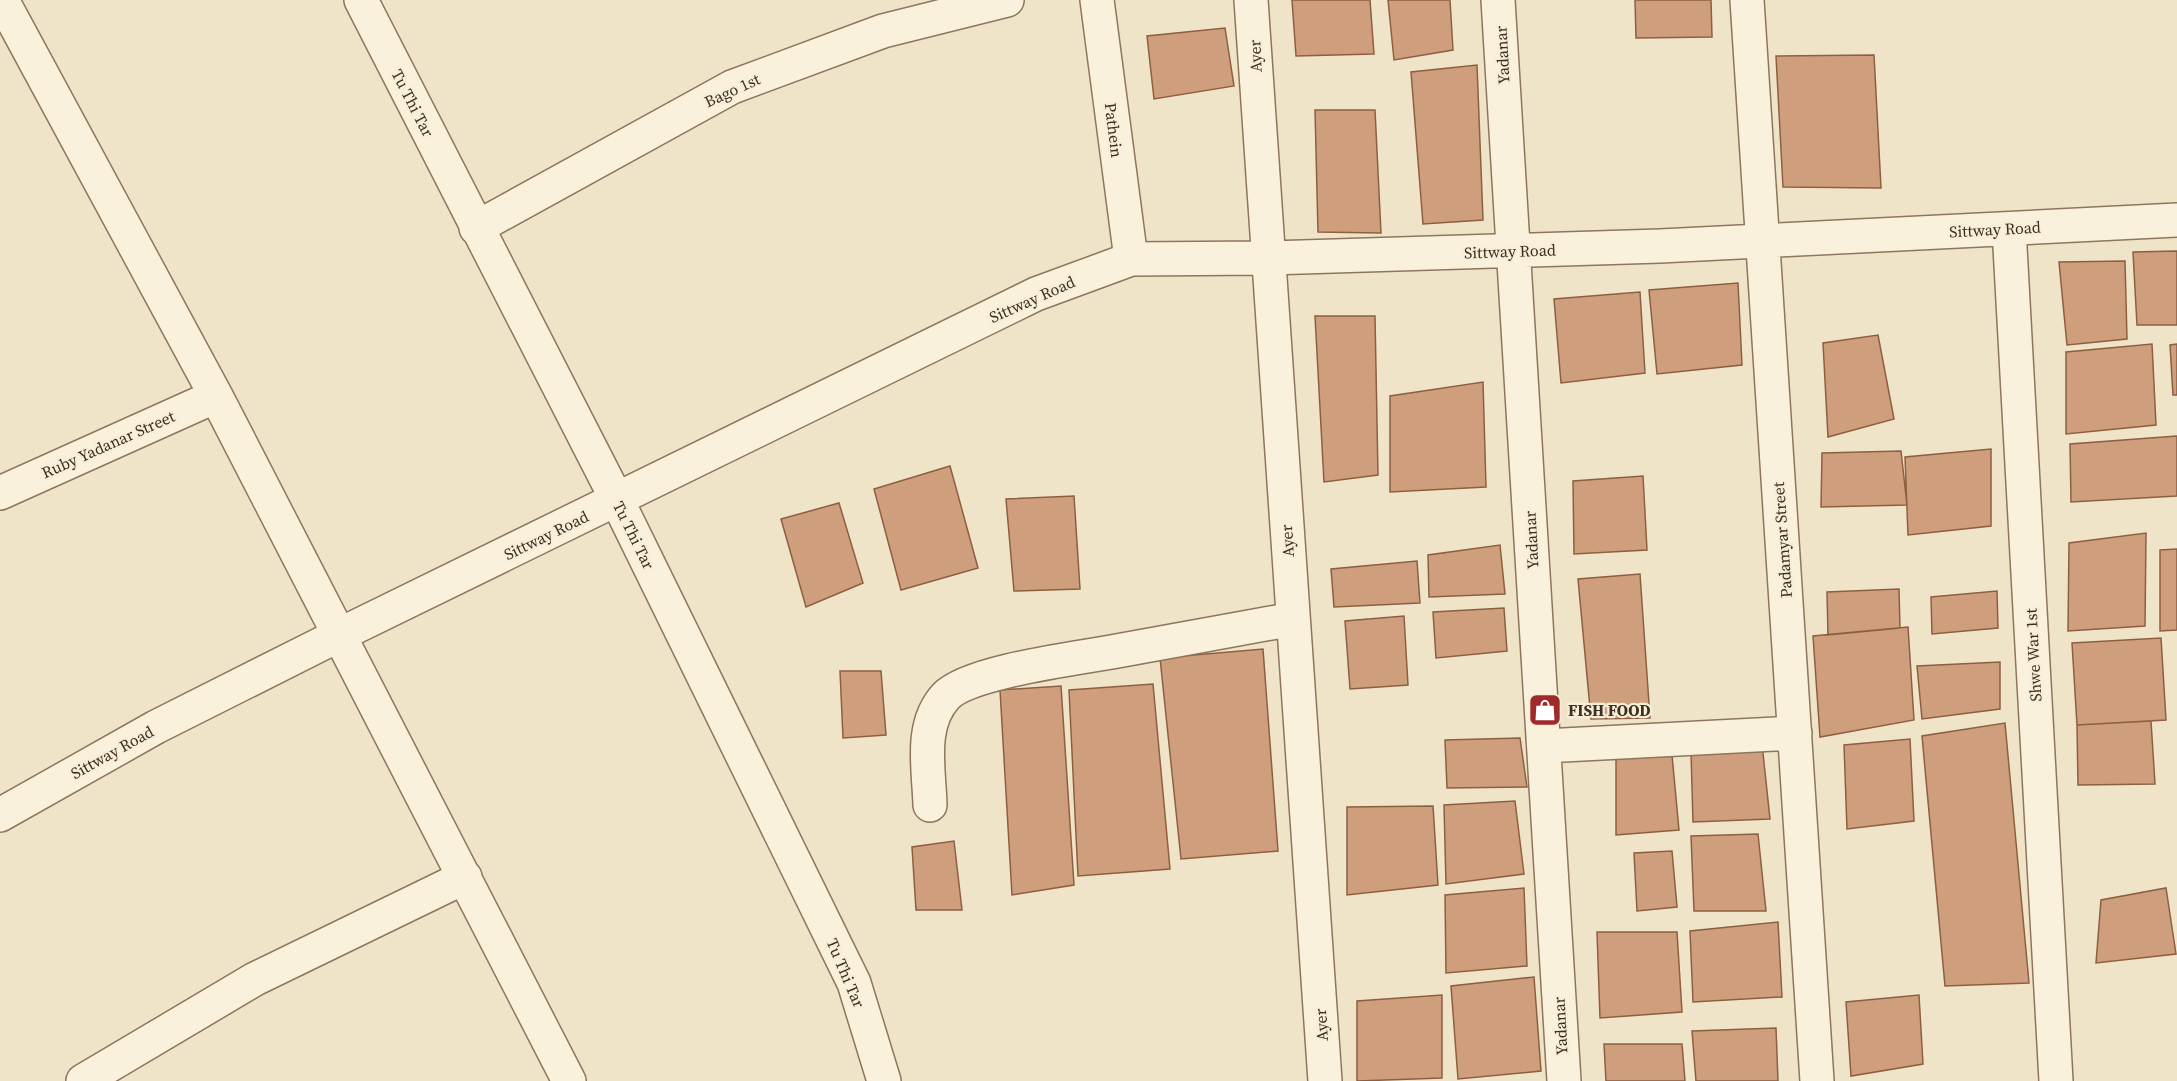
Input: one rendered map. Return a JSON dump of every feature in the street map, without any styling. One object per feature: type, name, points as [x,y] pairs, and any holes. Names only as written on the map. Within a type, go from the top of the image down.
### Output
[{"type":"street","points":[[2,0],[216,396],[569,1081]]},
{"type":"street","name":"Tu Thi Tar","points":[[361,0],[617,500],[854,983],[884,1081]]},
{"type":"street","name":"Bago 1st","points":[[476,228],[732,87],[883,31],[1007,0]]},
{"type":"street","name":"Pathein","points":[[1097,0],[1131,259]]},
{"type":"street","name":"Ayer","points":[[1251,0],[1325,1081]]},
{"type":"street","name":"Yadanar","points":[[1498,0],[1564,1081]]},
{"type":"street","name":"Padamyar Street","points":[[1747,0],[1817,1081]]},
{"type":"street","name":"Sittway Road","points":[[0,815],[156,728],[339,635],[1036,294],[1131,259],[1267,258],[1762,241],[2177,220]]},
{"type":"street","name":"Shwe War 1st","points":[[2009,229],[2056,1081]]},
{"type":"street","name":"Ruby Yadanar Street","points":[[0,493],[216,396]]},
{"type":"street","points":[[930,805],[928,746],[930,719],[947,695],[970,682],[1035,666],[1293,619]]},
{"type":"street","points":[[1544,746],[1795,733]]},
{"type":"street","points":[[83,1081],[255,979],[465,877]]},
{"type":"building","points":[[1292,0],[1370,0],[1374,54],[1296,56]]},
{"type":"building","points":[[1388,0],[1450,0],[1453,50],[1394,60]]},
{"type":"building","points":[[1635,0],[1711,0],[1712,37],[1636,38]]},
{"type":"building","points":[[1225,28],[1234,86],[1154,99],[1147,36]]},
{"type":"building","points":[[1874,55],[1881,188],[1783,187],[1776,56]]},
{"type":"building","points":[[1477,65],[1483,220],[1423,224],[1411,72]]},
{"type":"building","points":[[1315,110],[1375,110],[1381,233],[1318,232]]},
{"type":"building","points":[[2177,251],[2177,325],[2137,325],[2133,252]]},
{"type":"building","points":[[2125,261],[2127,339],[2067,345],[2059,262]]},
{"type":"building","points":[[1738,283],[1742,365],[1657,374],[1649,290]]},
{"type":"building","points":[[1640,292],[1645,373],[1561,383],[1554,299]]},
{"type":"building","points":[[1315,316],[1375,316],[1378,475],[1324,482]]},
{"type":"building","points":[[1878,335],[1894,419],[1828,437],[1823,343]]},
{"type":"building","points":[[2152,344],[2156,425],[2066,434],[2066,352]]},
{"type":"building","points":[[2177,344],[2177,395],[2173,395],[2170,345]]},
{"type":"building","points":[[1483,382],[1486,487],[1390,492],[1390,396]]},
{"type":"building","points":[[2177,436],[2177,496],[2071,502],[2070,444]]},
{"type":"building","points":[[1991,449],[1991,526],[1908,535],[1905,457]]},
{"type":"building","points":[[1901,451],[1907,505],[1821,507],[1822,453]]},
{"type":"building","points":[[950,466],[978,568],[901,590],[874,489]]},
{"type":"building","points":[[1643,476],[1647,550],[1574,554],[1573,481]]},
{"type":"building","points":[[1074,496],[1080,589],[1014,591],[1006,499]]},
{"type":"building","points":[[839,503],[863,583],[806,607],[781,519]]},
{"type":"building","points":[[2146,533],[2145,626],[2068,631],[2069,543]]},
{"type":"building","points":[[1500,545],[1505,594],[1429,597],[1428,555]]},
{"type":"building","points":[[2177,549],[2177,630],[2160,631],[2160,550]]},
{"type":"building","points":[[1417,561],[1420,603],[1334,607],[1331,569]]},
{"type":"building","points":[[1640,574],[1650,718],[1591,719],[1578,579]]},
{"type":"building","points":[[1899,589],[1900,628],[1828,635],[1827,592]]},
{"type":"building","points":[[1997,591],[1998,628],[1932,634],[1931,597]]},
{"type":"building","points":[[1504,608],[1507,651],[1436,658],[1433,612]]},
{"type":"building","points":[[1404,616],[1408,685],[1350,689],[1345,621]]},
{"type":"building","points":[[1908,627],[1914,720],[1820,737],[1813,636]]},
{"type":"building","points":[[2161,638],[2166,720],[2077,725],[2072,643]]},
{"type":"building","points":[[1263,649],[1278,851],[1181,859],[1160,658]]},
{"type":"building","points":[[2000,662],[2000,709],[1922,719],[1917,666]]},
{"type":"building","points":[[840,671],[881,671],[886,735],[843,738]]},
{"type":"building","points":[[1153,684],[1170,869],[1078,876],[1069,690]]},
{"type":"building","points":[[1061,686],[1074,885],[1012,895],[1000,690]]},
{"type":"building","points":[[2151,721],[2155,784],[2078,785],[2077,725]]},
{"type":"building","points":[[2005,723],[2029,983],[1945,986],[1922,736]]},
{"type":"building","points":[[1520,738],[1527,787],[1447,788],[1445,740]]},
{"type":"building","points":[[1910,739],[1914,821],[1847,829],[1844,745]]},
{"type":"building","points":[[1762,744],[1770,819],[1693,822],[1691,753]]},
{"type":"building","points":[[1616,755],[1672,755],[1679,830],[1616,835]]},
{"type":"building","points":[[1515,801],[1524,874],[1446,884],[1444,805]]},
{"type":"building","points":[[1433,806],[1438,885],[1347,895],[1347,807]]},
{"type":"building","points":[[1758,834],[1766,911],[1694,911],[1691,836]]},
{"type":"building","points":[[954,841],[962,910],[916,910],[912,847]]},
{"type":"building","points":[[1672,851],[1677,907],[1637,911],[1634,853]]},
{"type":"building","points":[[1524,888],[1527,966],[1446,973],[1445,895]]},
{"type":"building","points":[[2166,888],[2176,954],[2096,963],[2101,900]]},
{"type":"building","points":[[1778,922],[1782,997],[1693,1002],[1690,931]]},
{"type":"building","points":[[1597,932],[1677,932],[1682,1012],[1600,1018]]},
{"type":"building","points":[[1534,977],[1541,1071],[1458,1079],[1451,986]]},
{"type":"building","points":[[1442,995],[1442,1078],[1357,1081],[1357,1001]]},
{"type":"building","points":[[1919,995],[1923,1064],[1851,1076],[1846,1002]]},
{"type":"building","points":[[1776,1028],[1778,1081],[1696,1081],[1692,1031]]},
{"type":"building","points":[[1604,1044],[1682,1044],[1685,1081],[1606,1081]]},
{"type":"place","name":"FISH FOOD","points":[[1545,710]]}]
